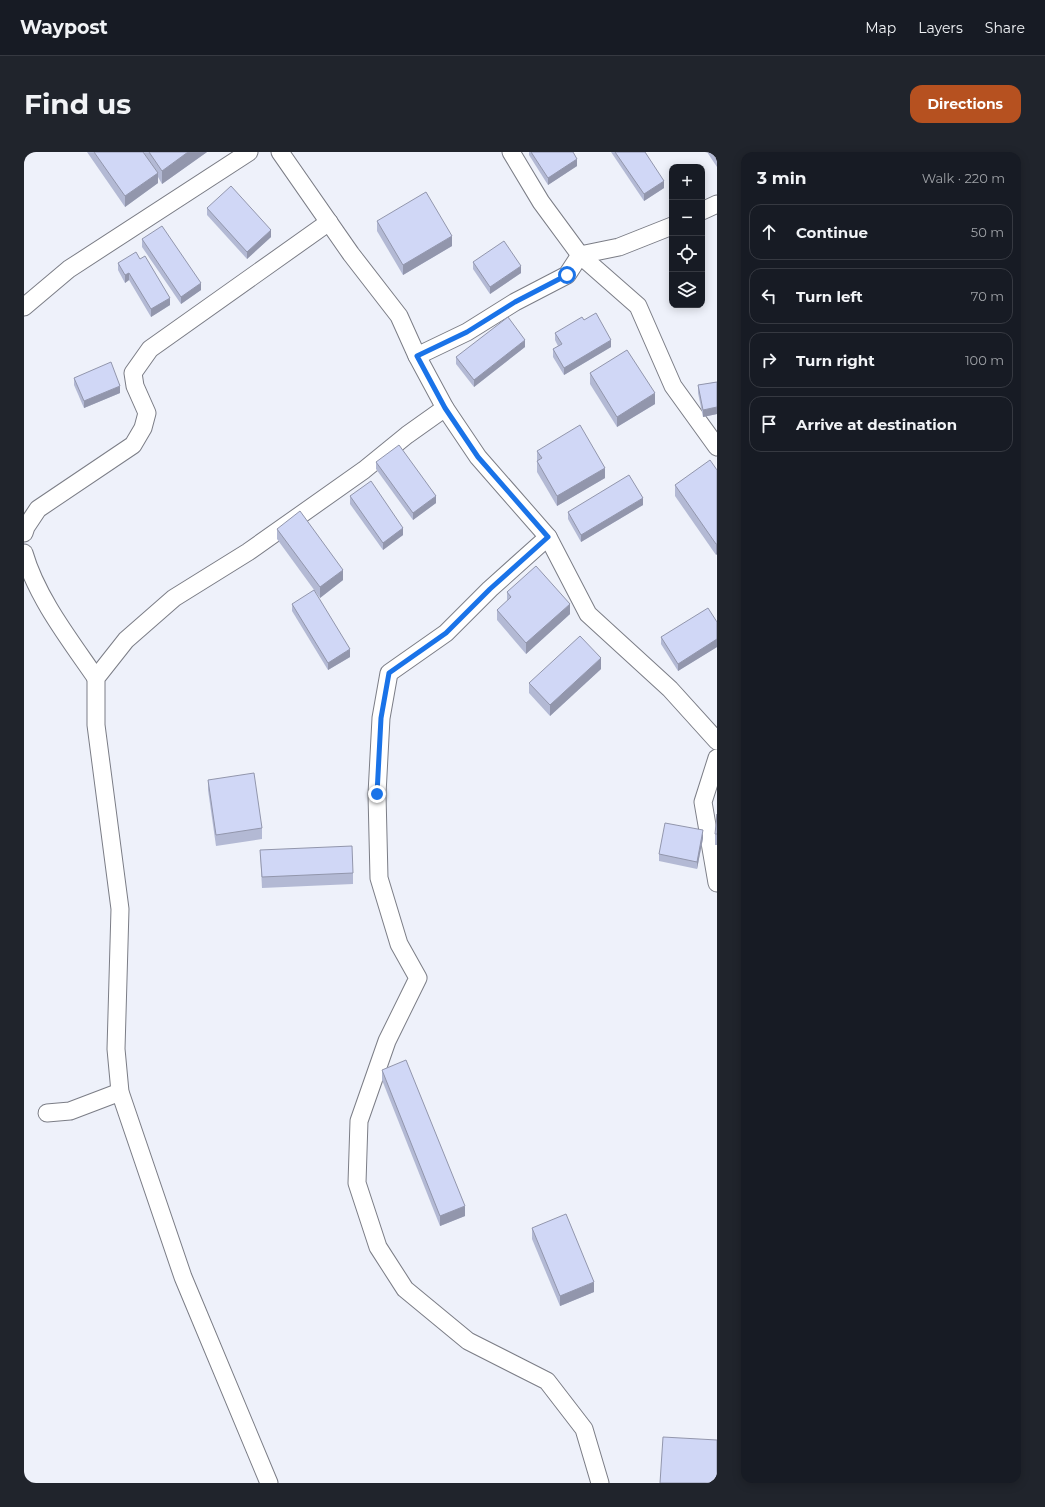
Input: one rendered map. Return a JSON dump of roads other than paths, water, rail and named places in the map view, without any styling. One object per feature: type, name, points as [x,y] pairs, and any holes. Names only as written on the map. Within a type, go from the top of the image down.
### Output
[{"type":"street","points":[[24,307],[69,269],[249,152]]},
{"type":"street","points":[[280,152],[351,254],[399,316],[417,356],[445,408],[478,457],[548,537],[588,614],[670,688],[717,741]]},
{"type":"street","points":[[511,152],[541,202],[580,255],[638,306],[672,386],[717,447]]},
{"type":"street","points":[[705,210],[717,204]]},
{"type":"street","points":[[24,533],[26,527],[38,509],[133,445],[143,428],[147,413],[135,386],[133,373],[150,349],[329,222]]},
{"type":"street","points":[[417,356],[467,332],[515,302],[567,275],[580,255],[618,247],[669,227]]},
{"type":"street","points":[[96,678],[126,640],[174,598],[254,548],[364,470],[406,435],[445,408]]},
{"type":"street","points":[[548,537],[490,589],[446,633],[389,673],[381,718],[377,794],[378,878],[399,944],[418,978],[387,1041],[359,1122],[357,1183],[378,1247],[405,1289],[468,1341],[547,1381],[584,1429],[600,1483]]},
{"type":"street","points":[[24,553],[27,563],[47,605],[96,678],[96,725],[120,909],[116,1049],[120,1092],[183,1277],[269,1483]]},
{"type":"street","points":[[717,758],[704,802],[717,883]]},
{"type":"street","points":[[47,1113],[70,1111],[120,1092]]}]
